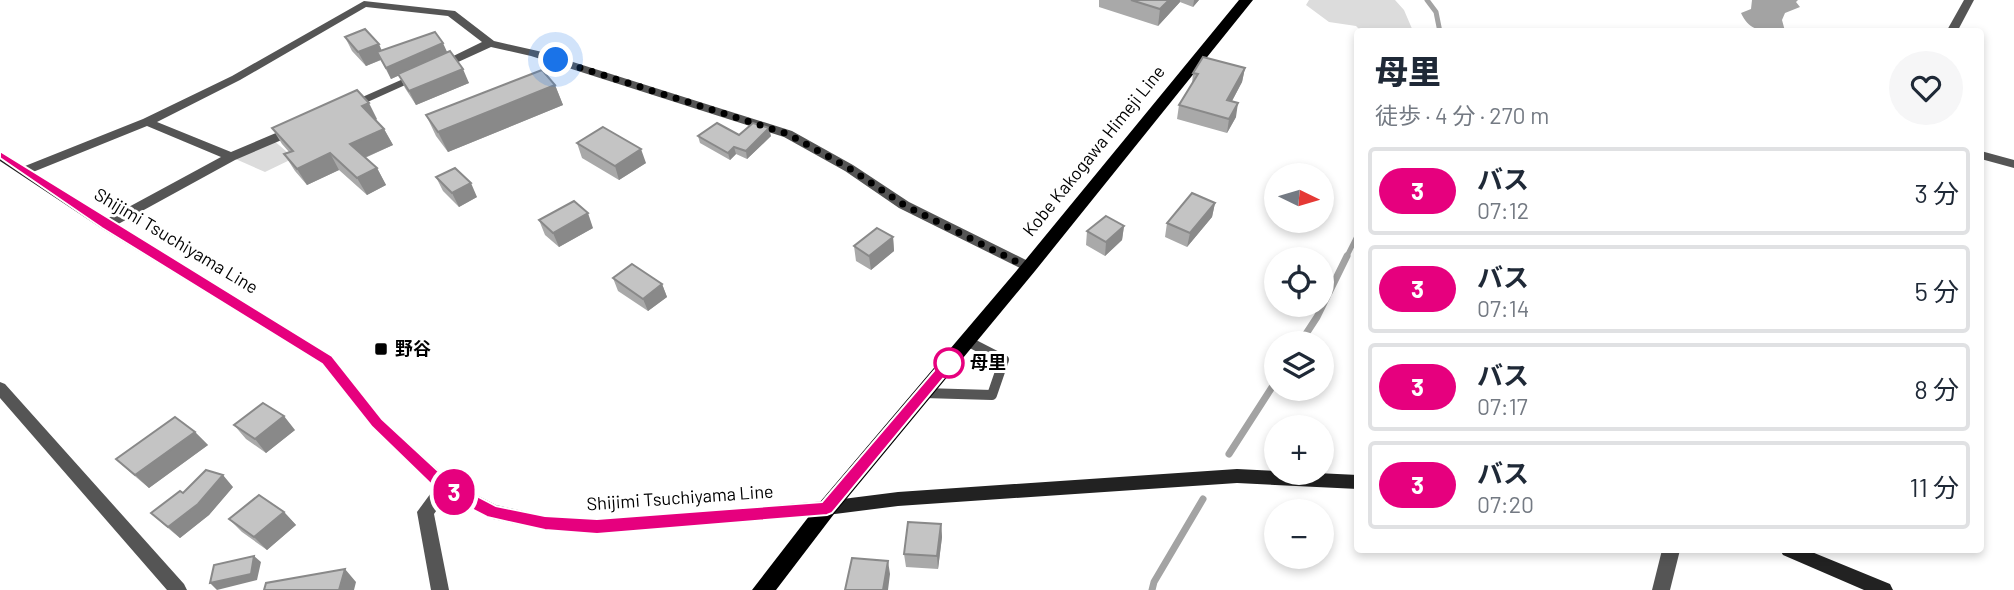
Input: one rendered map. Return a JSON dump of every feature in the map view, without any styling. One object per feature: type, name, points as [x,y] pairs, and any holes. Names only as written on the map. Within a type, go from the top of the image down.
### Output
[{"type":"main road","name":"Kobe Kakogawa Himeji Line","points":[[763,590],[827,508],[1029,268],[1246,0]]},
{"type":"main road","name":"Shijimi Tsuchiyama Line","points":[[0,155],[106,225],[327,360],[377,423],[445,487],[493,512],[545,523],[597,527],[827,508],[898,499],[1237,476],[1354,482]]},
{"type":"main road","points":[[1796,553],[1884,590]]},
{"type":"street","points":[[1953,28],[1969,0]]},
{"type":"street","points":[[24,171],[147,121],[236,78],[364,4],[452,13],[491,43],[534,53],[788,134],[849,168],[904,205],[1029,268]]},
{"type":"street","points":[[332,113],[491,43]]},
{"type":"street","points":[[147,121],[231,158]]},
{"type":"street","points":[[106,225],[231,158],[308,123]]},
{"type":"street","points":[[1984,156],[2014,164]]},
{"type":"street","points":[[0,388],[178,590]]},
{"type":"street","points":[[440,590],[425,512],[445,487]]},
{"type":"street","points":[[1661,590],[1670,553]]},
{"type":"lane","points":[[924,393],[992,395],[1004,360],[967,341]]},
{"type":"shaded area","points":[[1309,0],[1395,0],[1404,10],[1412,28],[1358,28],[1329,22],[1306,5]]},
{"type":"shaded area","points":[[1752,0],[1798,0],[1796,2],[1800,7],[1785,13],[1782,20],[1784,28],[1754,28],[1741,13],[1751,9]]},
{"type":"shaded area","points":[[272,139],[294,158],[265,172],[231,157]]},
{"type":"building","points":[[1131,0],[1169,0],[1160,9]]},
{"type":"building","points":[[365,29],[379,44],[358,52],[345,37]]},
{"type":"building","points":[[435,32],[443,43],[386,68],[377,52]]},
{"type":"building","points":[[450,51],[463,69],[409,91],[398,74]]},
{"type":"building","points":[[1203,57],[1245,68],[1227,100],[1238,103],[1229,119],[1179,105],[1198,74],[1193,73]]},
{"type":"building","points":[[542,70],[555,85],[438,132],[426,115]]},
{"type":"building","points":[[357,90],[369,103],[362,106],[384,129],[350,144],[377,168],[357,178],[330,153],[297,169],[284,154],[293,151],[272,128]]},
{"type":"building","points":[[717,123],[739,135],[753,123],[769,128],[746,151],[734,147],[728,153],[698,136]]},
{"type":"building","points":[[603,127],[641,149],[615,166],[577,143]]},
{"type":"building","points":[[455,168],[471,183],[452,193],[436,177]]},
{"type":"building","points":[[1192,193],[1215,203],[1190,233],[1167,223]]},
{"type":"building","points":[[574,201],[588,213],[553,233],[539,220]]},
{"type":"building","points":[[1106,216],[1124,226],[1106,242],[1087,231]]},
{"type":"building","points":[[877,228],[893,237],[869,256],[854,246]]},
{"type":"building","points":[[632,264],[662,284],[643,299],[613,278]]},
{"type":"building","points":[[263,403],[284,416],[255,439],[234,425]]},
{"type":"building","points":[[175,417],[195,432],[135,475],[116,459]]},
{"type":"building","points":[[206,470],[223,475],[198,504],[168,527],[151,513],[180,491],[183,493]]},
{"type":"building","points":[[259,495],[284,512],[254,537],[229,519]]},
{"type":"building","points":[[908,522],[941,524],[937,556],[904,554]]},
{"type":"building","points":[[254,556],[251,574],[210,583],[214,565]]},
{"type":"building","points":[[852,558],[888,561],[883,590],[845,590]]},
{"type":"building","points":[[345,569],[339,590],[264,590],[266,583]]},
{"type":"waterway","points":[[1427,0],[1436,12],[1439,28]]},
{"type":"waterway","points":[[1347,256],[1354,242]]},
{"type":"waterway","points":[[1308,331],[1347,256]]},
{"type":"waterway","points":[[1229,454],[1264,400]]},
{"type":"waterway","points":[[1152,590],[1154,582],[1203,499]]},
{"type":"bus line","name":"3","points":[[0,155],[106,225],[327,360],[377,423],[445,487],[493,512],[545,523],[597,527],[827,508],[949,363]]},
{"type":"place","name":"野谷","points":[[381,349]]},
{"type":"place","name":"母里","points":[[949,363]]},
{"type":"route","points":[[556,60],[788,134],[849,168],[904,205],[1029,268],[949,363]]}]
